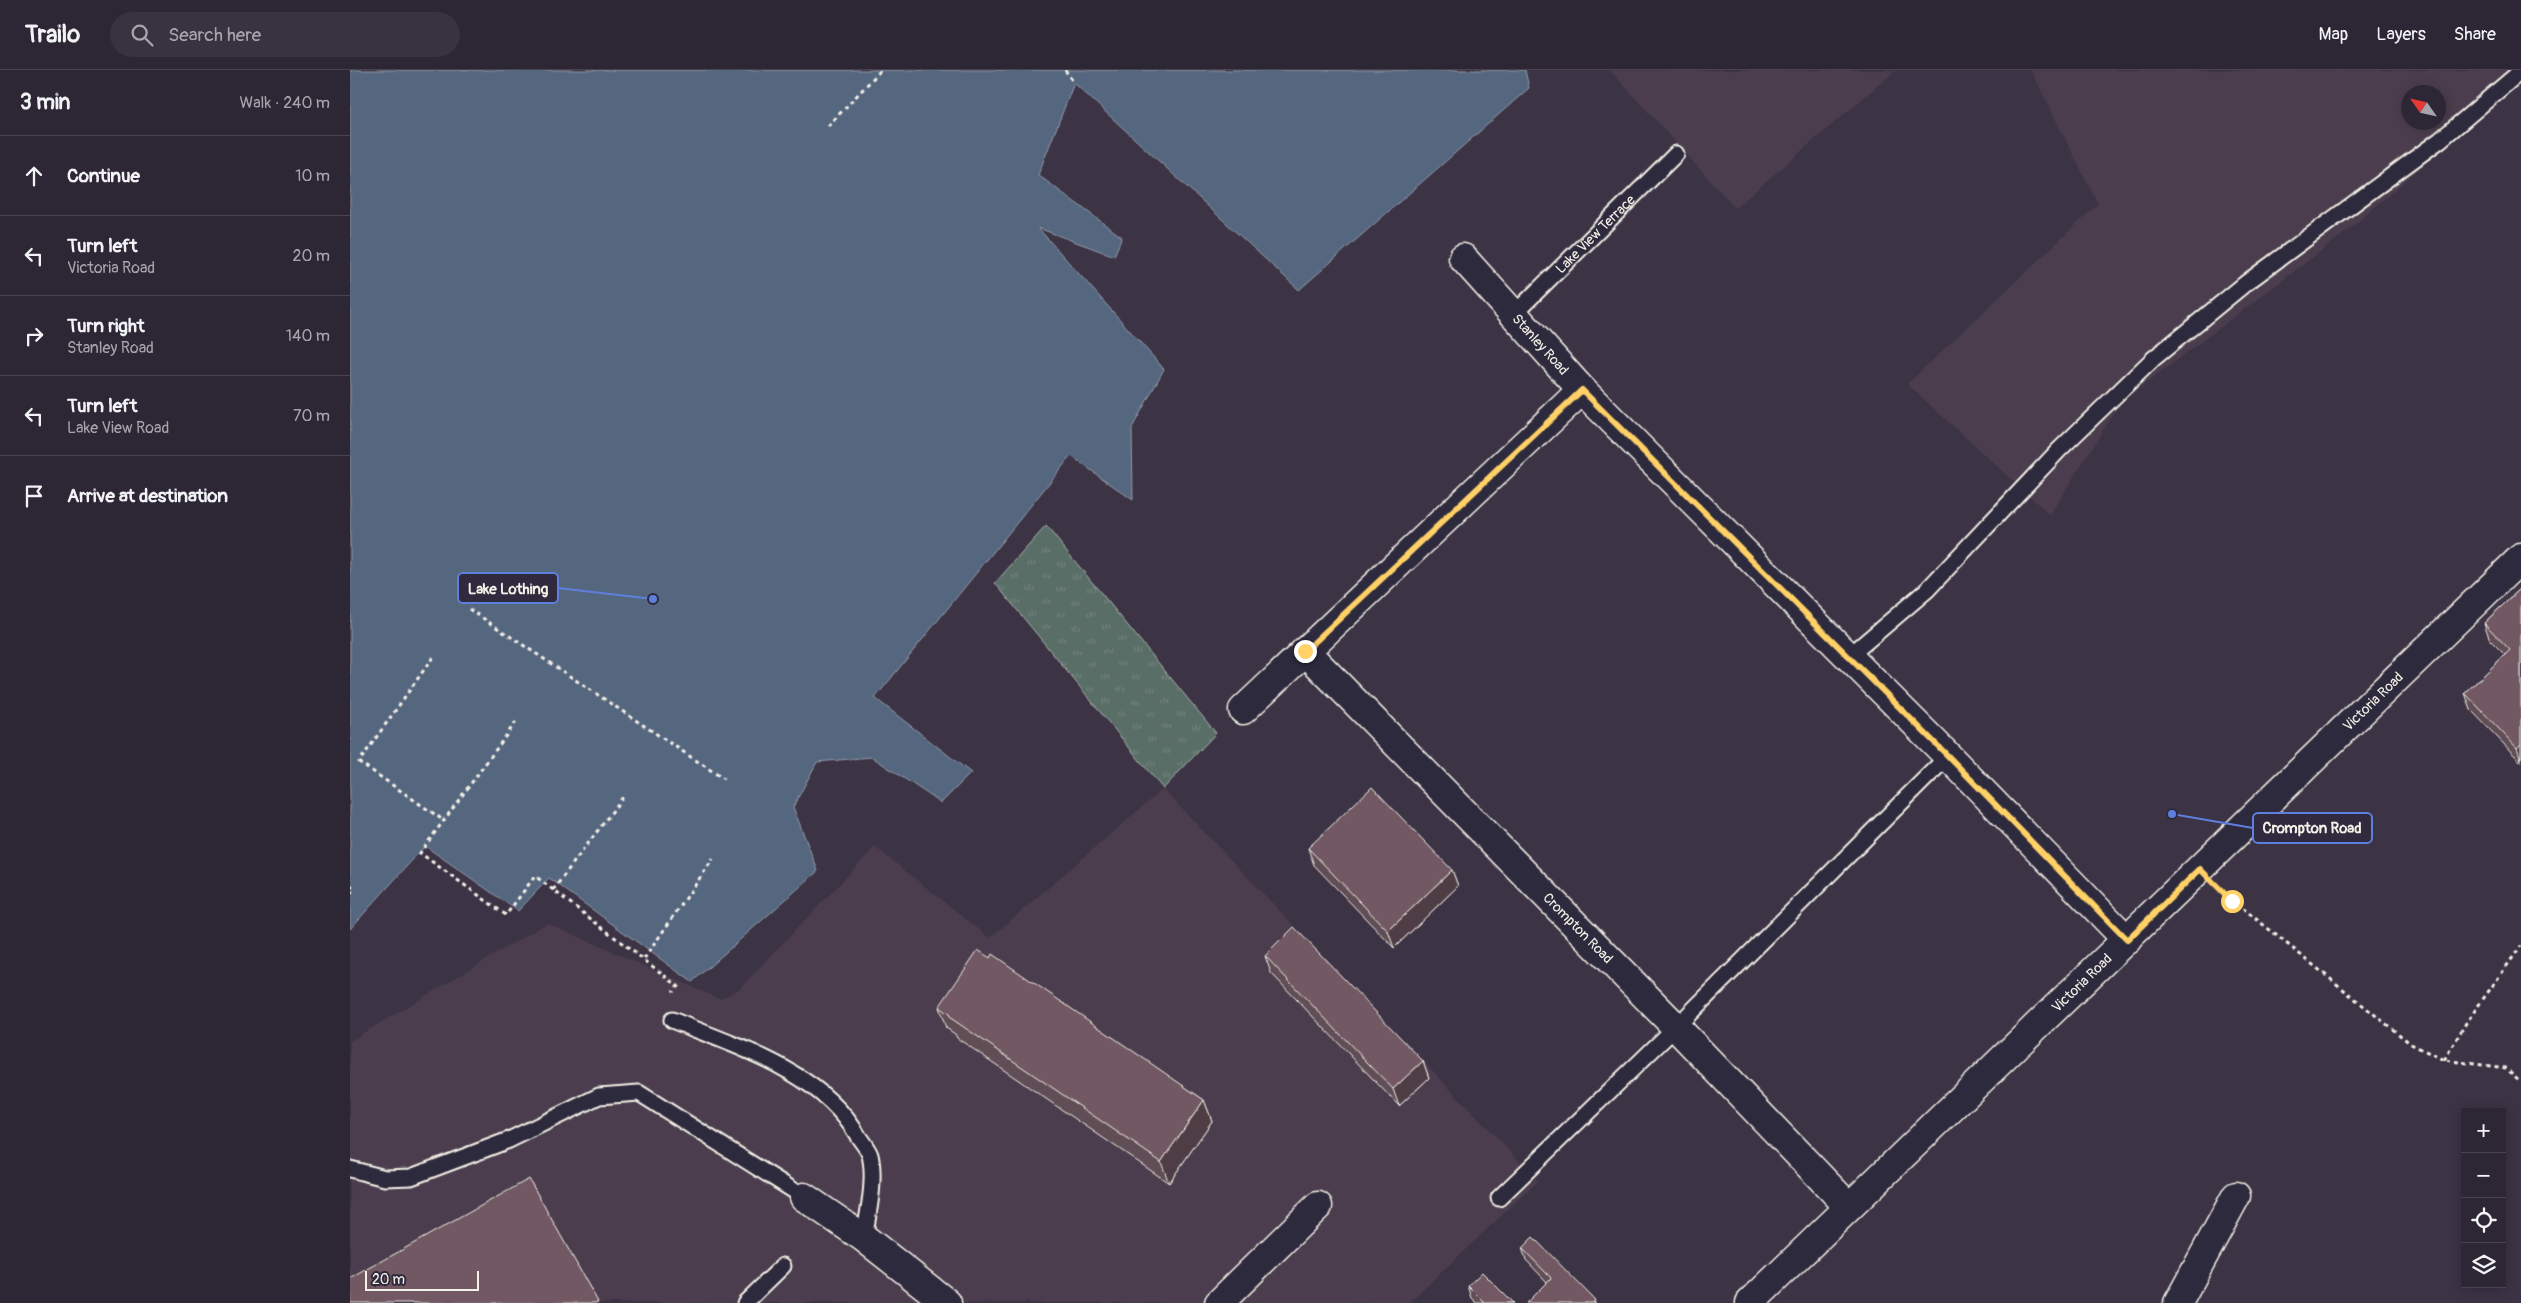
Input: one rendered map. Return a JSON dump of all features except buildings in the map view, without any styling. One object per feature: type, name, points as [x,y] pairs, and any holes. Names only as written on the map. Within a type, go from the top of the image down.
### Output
[{"type":"street","name":"Stanley Road","points":[[1463,258],[1582,390],[1948,756],[2127,940]]},
{"type":"street","points":[[1242,710],[1582,390]]},
{"type":"street","name":"Victoria Road","points":[[1750,1303],[2521,558]]},
{"type":"street","name":"Crompton Road","points":[[1305,651],[1676,1027],[1849,1207]]},
{"type":"street","points":[[2178,1303],[2236,1196]]},
{"type":"street","points":[[804,1197],[864,1238],[947,1303]]},
{"type":"street","points":[[1219,1303],[1318,1206]]},
{"type":"lane","points":[[1848,657],[1927,590],[2059,450],[2153,359],[2246,283],[2440,140],[2521,71]]},
{"type":"lane","name":"Lake View Terrace","points":[[1514,314],[1676,154]]},
{"type":"lane","points":[[1499,1198],[1676,1027],[1948,756]]},
{"type":"lane","points":[[672,1020],[759,1056],[809,1084],[849,1118],[870,1155],[871,1194],[864,1238]]},
{"type":"lane","points":[[350,1169],[385,1178],[411,1176],[509,1140],[599,1096],[639,1094],[804,1197]]},
{"type":"lane","points":[[745,1303],[782,1266]]},
{"type":"path","points":[[828,126],[881,70]]},
{"type":"path","points":[[1065,70],[1074,83]]},
{"type":"path","points":[[469,609],[724,779]]},
{"type":"path","points":[[432,657],[359,762],[443,820]]},
{"type":"path","points":[[516,722],[420,853],[506,915],[535,876],[678,986],[669,998]]},
{"type":"path","points":[[553,890],[623,797]]},
{"type":"path","points":[[644,959],[713,859]]},
{"type":"path","points":[[2200,869],[2232,901],[2411,1044],[2444,1060],[2506,1068],[2521,1082]]},
{"type":"path","points":[[350,885],[354,890],[350,893]]},
{"type":"path","points":[[2444,1060],[2466,1023],[2521,946]]},
{"type":"shaded area","points":[[1610,70],[1896,70],[1735,208]]},
{"type":"shaded area","points":[[2031,70],[2521,70],[2521,80],[2345,233],[2120,403],[2050,515],[1907,384],[2098,204]]},
{"type":"shaded area","points":[[1163,789],[1538,1181],[1409,1303],[350,1303],[350,1041],[547,923],[720,999],[739,989],[875,847],[990,938]]},
{"type":"green space","points":[[1046,526],[1216,733],[1163,789],[995,583]]},
{"type":"water","points":[[350,70],[1525,70],[1529,88],[1299,290],[1074,83],[1038,175],[1122,237],[1114,256],[1038,228],[1164,369],[1132,428],[1133,500],[1071,456],[875,698],[971,773],[941,803],[872,757],[817,762],[793,807],[818,871],[692,982],[549,878],[518,911],[425,846],[350,929]]},
{"type":"place","name":"Lake Lothing","points":[[653,599]]},
{"type":"place","name":"Crompton Road","points":[[2172,814]]},
{"type":"route","points":[[1305,651],[1582,390],[1948,756],[2127,940],[2200,869],[2232,901]]}]
